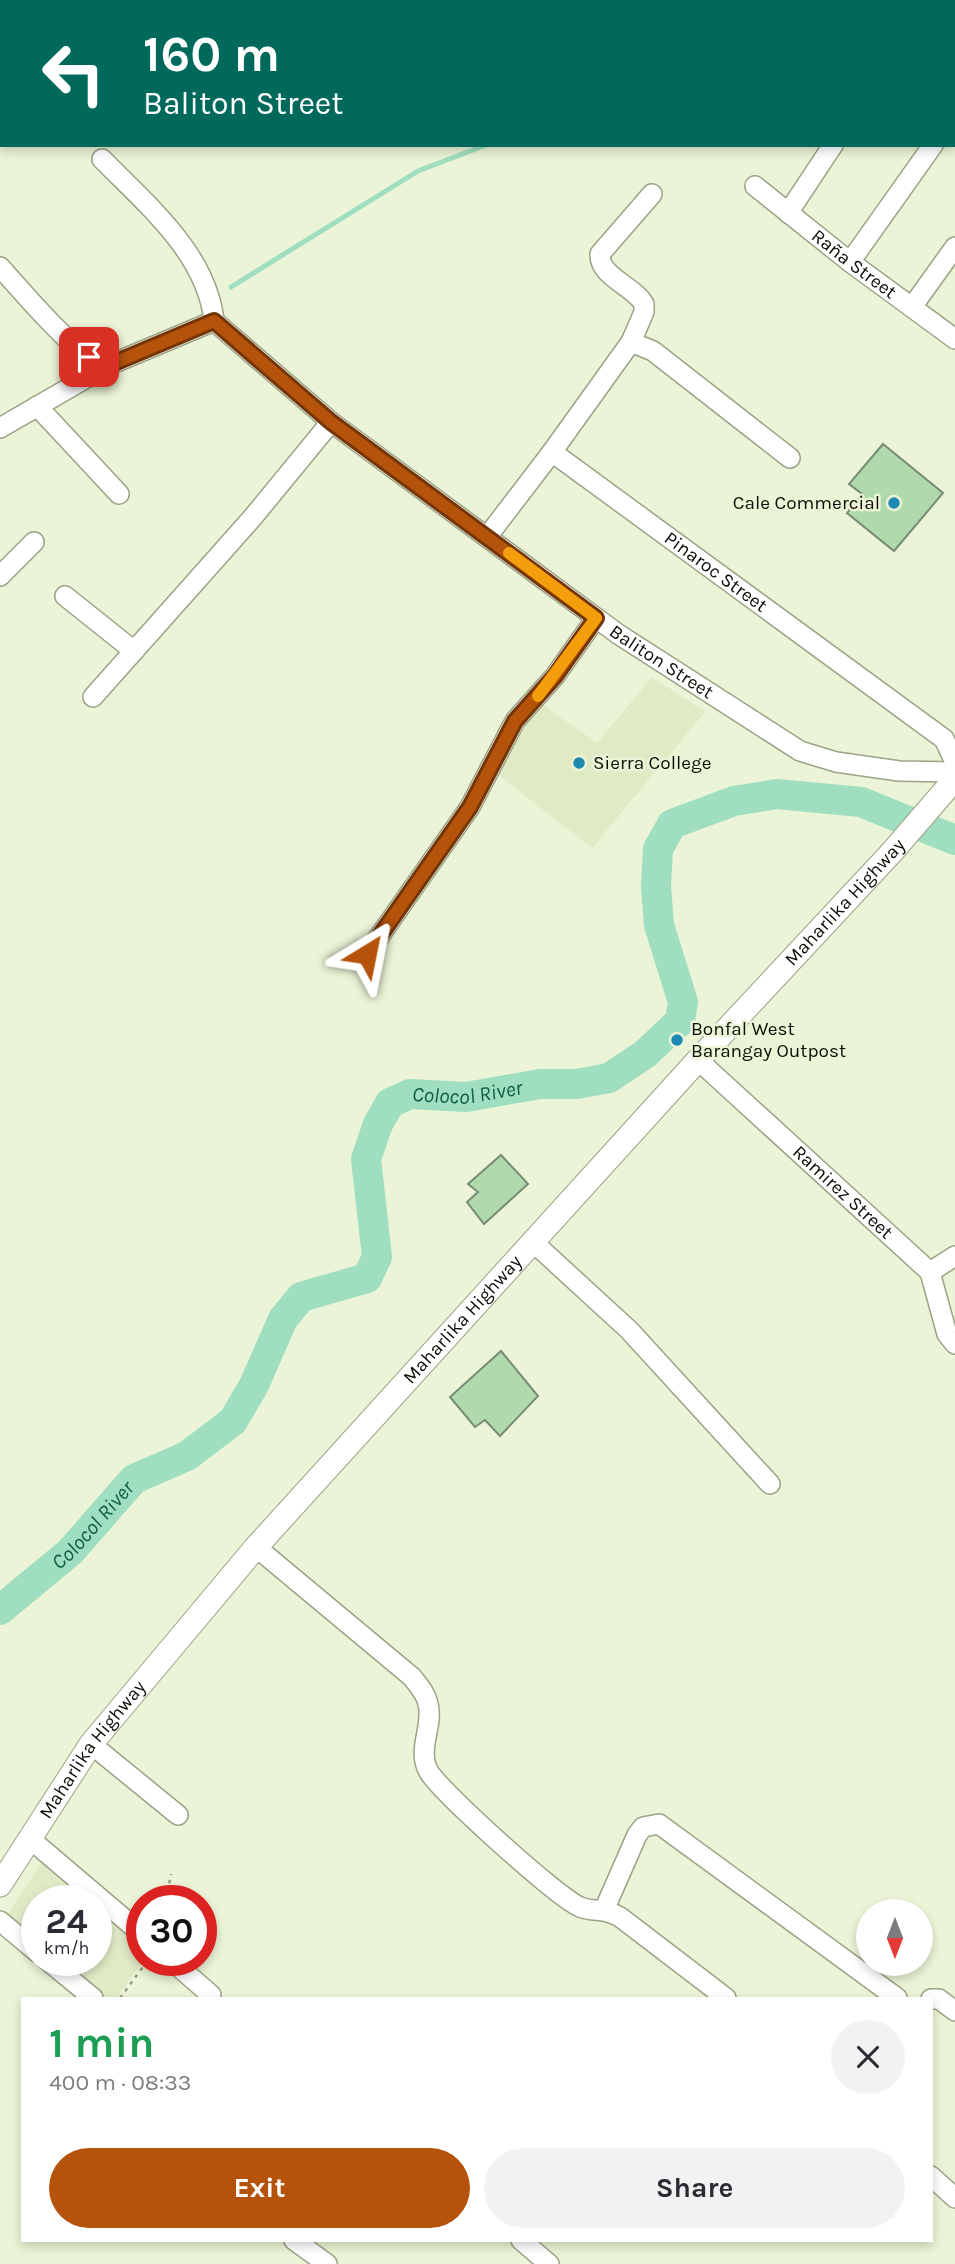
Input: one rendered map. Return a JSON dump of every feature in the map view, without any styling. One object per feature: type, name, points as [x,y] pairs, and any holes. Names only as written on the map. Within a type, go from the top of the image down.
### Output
[{"type":"main road","name":"Maharlika Highway","points":[[0,1885],[91,1744],[256,1547],[698,1060],[892,852],[955,779]]},
{"type":"street","points":[[788,213],[832,147]]},
{"type":"street","points":[[850,262],[932,147]]},
{"type":"street","points":[[0,428],[107,366],[214,321],[209,292],[196,263],[152,210],[102,159]]},
{"type":"street","name":"Raña Street","points":[[755,186],[850,262],[955,339]]},
{"type":"street","points":[[487,537],[631,342],[644,312],[644,304],[607,271],[600,259],[610,240],[652,194]]},
{"type":"street","points":[[912,307],[955,247]]},
{"type":"street","points":[[0,267],[40,311],[89,357],[107,366]]},
{"type":"street","name":"Baliton Street","points":[[214,321],[331,422],[596,618],[800,751],[836,762],[900,771],[955,772]]},
{"type":"street","points":[[631,342],[653,351],[790,458]]},
{"type":"street","points":[[37,406],[119,494]]},
{"type":"street","points":[[93,697],[253,517],[331,422]]},
{"type":"street","name":"Pinaroc Street","points":[[552,452],[944,739],[955,762]]},
{"type":"street","points":[[0,576],[34,542]]},
{"type":"street","points":[[65,596],[134,651]]},
{"type":"street","points":[[367,954],[470,807],[515,721],[555,676],[596,618]]},
{"type":"street","name":"Ramirez Street","points":[[698,1060],[930,1272]]},
{"type":"street","points":[[533,1242],[629,1330],[770,1484]]},
{"type":"street","points":[[955,1256],[930,1272],[947,1334],[955,1344]]},
{"type":"street","points":[[256,1547],[412,1677],[429,1705],[424,1748],[428,1771],[451,1796],[556,1892],[580,1906],[605,1908],[725,1997]]},
{"type":"street","points":[[91,1744],[178,1815]]},
{"type":"street","points":[[605,1908],[637,1835],[643,1827],[659,1824],[896,1997]]},
{"type":"street","points":[[29,1838],[126,1920]]},
{"type":"street","points":[[0,1921],[21,1939]]},
{"type":"street","points":[[66,1976],[92,1997]]},
{"type":"street","points":[[190,1976],[211,1995]]},
{"type":"street","points":[[933,1998],[939,1999],[955,2011]]},
{"type":"street","points":[[933,2178],[955,2198]]},
{"type":"street","points":[[297,2242],[327,2264]]},
{"type":"street","points":[[523,2242],[549,2264]]},
{"type":"path","points":[[169,1885],[171,1874]]},
{"type":"path","points":[[121,1997],[136,1976]]},
{"type":"shaded area","name":"Sierra College","points":[[652,677],[705,712],[592,848],[492,770],[535,699],[597,743]]},
{"type":"shaded area","points":[[45,1857],[77,1885],[27,1885]]},
{"type":"shaded area","points":[[21,1894],[21,1930],[6,1917]]},
{"type":"shaded area","points":[[112,1916],[126,1929],[126,1976],[132,1976],[117,1997],[98,1997],[74,1976],[112,1976]]},
{"type":"building","name":"Cale Commercial","points":[[883,444],[943,493],[894,551],[847,513],[862,494],[849,484]]},
{"type":"building","points":[[501,1155],[528,1184],[484,1224],[467,1202],[478,1192],[468,1184]]},
{"type":"building","points":[[501,1351],[538,1396],[500,1436],[485,1420],[475,1427],[450,1397]]},
{"type":"waterway","points":[[231,287],[418,171],[481,147]]},
{"type":"waterway","name":"Colocol River","points":[[0,1610],[70,1552],[134,1479],[187,1456],[233,1421],[254,1385],[283,1319],[301,1297],[367,1278],[377,1257],[366,1159],[378,1124],[390,1103],[410,1094],[466,1097],[540,1084],[577,1084],[609,1078],[645,1054],[680,1021],[683,1002],[659,925],[656,886],[658,849],[672,824],[734,801],[777,794],[861,802],[955,840]]},
{"type":"slow traffic","points":[[509,553],[596,618],[538,696]]},
{"type":"place","name":"Cale Commercial","points":[[894,503]]},
{"type":"place","name":"Sierra College","points":[[579,763]]},
{"type":"place","name":"Bonfal West Barangay Outpost","points":[[677,1040]]},
{"type":"route","points":[[89,357],[107,366],[164,339],[214,321],[331,422],[596,618],[555,676],[515,721],[492,770],[470,807],[367,954]]}]
